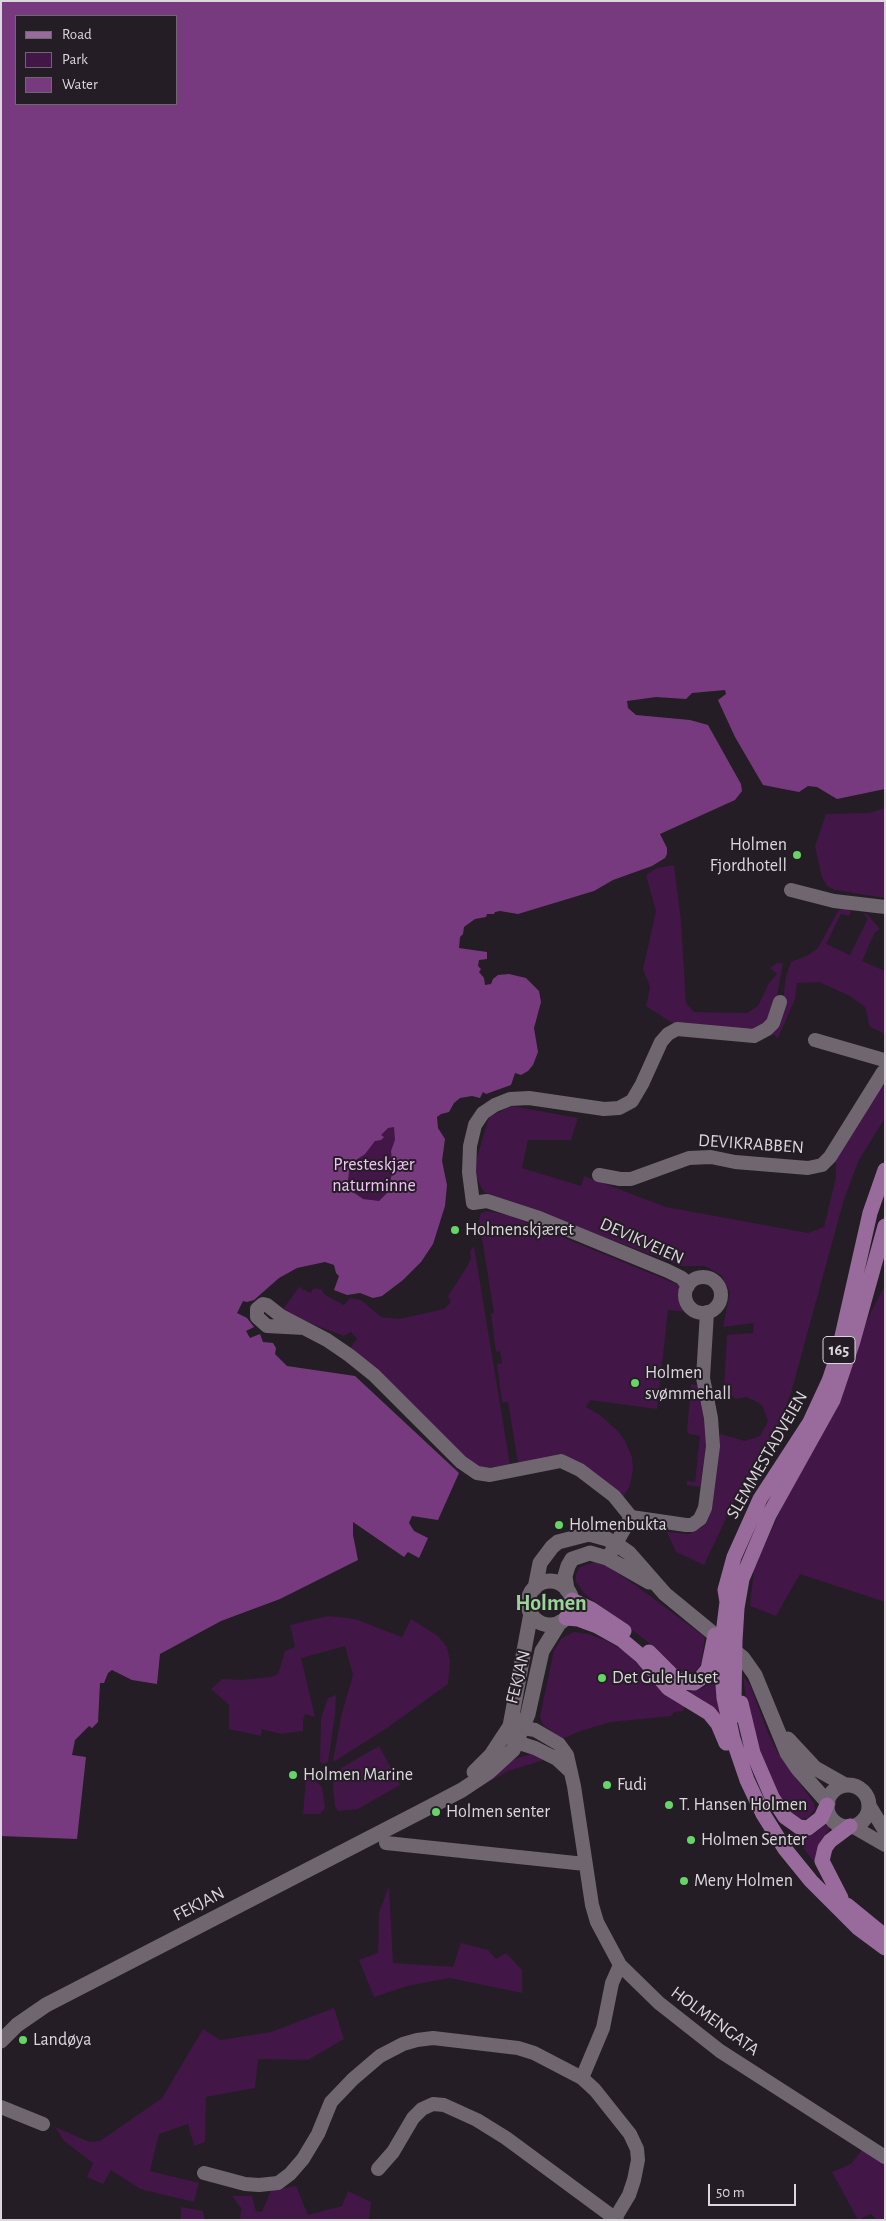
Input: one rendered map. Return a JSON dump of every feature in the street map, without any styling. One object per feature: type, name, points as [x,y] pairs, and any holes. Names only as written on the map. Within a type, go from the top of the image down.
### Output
[{"type":"main road","name":"SLEMMESTADVEIEN","points":[[885,1170],[870,1213],[838,1354],[830,1381],[810,1422],[764,1491],[734,1557],[725,1590],[727,1602],[725,1623],[734,1666],[734,1700],[741,1737],[764,1795],[777,1819],[800,1851],[841,1898],[885,1936]]},
{"type":"main road","name":"SLEMMESTADVEIEN","points":[[725,1623],[755,1545],[833,1400],[853,1341],[885,1226]]},
{"type":"main road","points":[[658,1588],[629,1554],[616,1544],[602,1537],[589,1534],[558,1542],[552,1547],[540,1562],[535,1588],[529,1600],[531,1613],[535,1619],[547,1624],[563,1620],[572,1606],[566,1576],[568,1566],[572,1559],[590,1552],[607,1558],[658,1588],[743,1658],[755,1675],[787,1753],[828,1804]]},
{"type":"main road","points":[[535,1588],[547,1582],[555,1582],[570,1595]]},
{"type":"main road","name":"165","points":[[570,1595],[627,1634],[682,1682],[694,1683],[704,1675],[718,1650],[725,1623]]},
{"type":"main road","name":"FEKJAN","points":[[514,1732],[531,1613]]},
{"type":"main road","name":"165","points":[[563,1620],[578,1619],[622,1640],[641,1656],[668,1688],[706,1710],[718,1724],[732,1758],[747,1780]]},
{"type":"main road","name":"FEKJAN","points":[[1,2041],[17,2025],[46,2005],[420,1812],[482,1766],[528,1714],[542,1651],[563,1620]]},
{"type":"main road","name":"165","points":[[718,1650],[729,1727],[747,1780],[763,1814],[780,1841],[811,1881],[858,1928],[885,1948]]},
{"type":"main road","name":"165","points":[[735,1688],[753,1752],[772,1797],[785,1817],[799,1827],[808,1828],[822,1818],[828,1804]]},
{"type":"main road","points":[[774,1722],[807,1761],[824,1774],[845,1785],[855,1786],[866,1795],[869,1805],[867,1815],[861,1822],[851,1826],[839,1824],[830,1816],[828,1804],[831,1794],[837,1788],[845,1785]]},
{"type":"main road","name":"165","points":[[841,1898],[822,1860],[825,1848],[830,1841],[851,1826]]},
{"type":"street","points":[[791,890],[834,901],[885,907]]},
{"type":"street","name":"DEVIKVEIEN","points":[[688,1286],[682,1278],[668,1271],[539,1218],[487,1201],[473,1203],[469,1154],[475,1126],[484,1113],[495,1105],[510,1099],[530,1098],[604,1109],[619,1108],[632,1102],[661,1042],[668,1034],[678,1029],[754,1036],[767,1029],[773,1023],[780,1002]]},
{"type":"street","name":"DEVIKRABBEN","points":[[599,1175],[631,1179],[689,1158],[711,1158],[735,1162],[808,1168],[822,1165],[830,1157],[884,1066],[865,1053],[815,1040]]},
{"type":"street","name":"DEVIKVEIEN","points":[[702,1277],[708,1278],[718,1285],[720,1290],[720,1302],[707,1312],[696,1311],[686,1298],[688,1286],[692,1281],[702,1277]]},
{"type":"street","points":[[304,1328],[338,1347],[374,1375],[461,1462],[477,1473],[490,1475],[561,1461],[580,1470],[614,1496],[631,1517],[692,1525],[700,1519],[705,1508],[713,1446],[711,1418],[703,1378],[707,1312]]},
{"type":"street","points":[[607,1558],[631,1517]]},
{"type":"street","name":"HOLMENGATA","points":[[514,1732],[535,1748],[557,1759],[572,1772],[585,1864],[597,1922],[620,1965],[658,2003],[720,2051],[885,2157]]},
{"type":"street","points":[[869,1805],[885,1831]]},
{"type":"street","points":[[851,1826],[885,1845]]},
{"type":"street","points":[[386,1843],[585,1864]]},
{"type":"street","points":[[582,2078],[603,2028],[612,1983],[620,1965]]},
{"type":"street","points":[[204,2173],[245,2184],[278,2183],[290,2174],[303,2159],[318,2134],[331,2102],[353,2079],[380,2056],[403,2044],[433,2038],[518,2048],[534,2053],[582,2078],[596,2090],[625,2127],[637,2149],[638,2160],[634,2180],[615,2219],[506,2138],[477,2120],[444,2105],[433,2104],[422,2109],[413,2118],[392,2152],[378,2169]]},
{"type":"street","points":[[1,2107],[43,2124]]},
{"type":"green space","points":[[885,808],[885,898],[835,890],[827,886],[822,878],[815,846],[826,814],[869,813]]},
{"type":"green space","points":[[674,865],[681,921],[686,1003],[694,1012],[747,1013],[758,1006],[769,983],[777,974],[770,968],[777,963],[783,963],[776,1002],[768,1023],[750,1033],[674,1024],[646,1006],[650,987],[643,969],[656,911],[646,875],[657,868]]},
{"type":"green space","points":[[849,909],[851,912],[849,916],[841,914],[826,944],[850,955],[868,919],[864,915],[866,913],[880,929],[875,932],[862,961],[885,971],[885,1034],[870,1027],[865,1007],[850,996],[819,982],[797,983],[795,999],[778,1038],[769,1032],[782,1008],[786,976],[791,962],[808,955],[818,948],[838,911]]},
{"type":"green space","points":[[885,1086],[885,1118],[859,1160],[844,1199],[791,1393],[778,1426],[734,1502],[704,1565],[676,1552],[667,1532],[689,1534],[702,1527],[708,1516],[720,1434],[745,1441],[760,1436],[768,1421],[762,1405],[747,1397],[735,1399],[724,1389],[727,1335],[753,1333],[754,1323],[723,1327],[730,1292],[721,1275],[705,1266],[681,1266],[484,1192],[473,1171],[489,1117],[512,1106],[578,1118],[571,1140],[528,1140],[522,1168],[581,1186],[584,1176],[666,1207],[808,1233],[824,1227],[836,1177],[836,1159],[877,1089]]},
{"type":"green space","name":"Presteskjær naturminne","points":[[420,1111],[435,1232],[363,1200],[341,1186],[350,1161],[381,1130]]},
{"type":"green space","points":[[488,1211],[511,1216],[679,1285],[679,1301],[688,1312],[668,1310],[657,1409],[590,1400],[586,1407],[600,1415],[618,1431],[632,1457],[633,1470],[630,1485],[623,1498],[583,1465],[518,1463],[508,1402],[502,1402],[497,1364],[502,1363],[500,1351],[496,1352],[491,1314],[494,1313],[479,1220],[481,1213]]},
{"type":"green space","points":[[474,1246],[510,1465],[485,1468],[467,1462],[351,1347],[357,1339],[351,1332],[344,1336],[291,1316],[283,1309],[299,1287],[310,1293],[314,1288],[322,1290],[325,1295],[344,1305],[350,1298],[361,1300],[381,1317],[399,1319],[444,1309],[451,1302],[448,1296],[468,1265],[471,1258],[470,1251]]},
{"type":"green space","points":[[885,1285],[885,1602],[800,1574],[776,1616],[750,1606],[754,1569],[859,1336]]},
{"type":"green space","points":[[691,1384],[697,1385],[707,1419],[708,1430],[700,1487],[687,1485],[687,1481],[695,1482],[700,1436],[689,1434],[687,1431]]},
{"type":"green space","points":[[595,1562],[607,1566],[638,1587],[705,1637],[701,1664],[696,1671],[690,1674],[683,1674],[674,1669],[653,1646],[585,1594],[576,1582],[576,1574],[580,1567]]},
{"type":"green space","points":[[328,1616],[355,1619],[402,1637],[411,1619],[438,1636],[447,1647],[450,1661],[448,1684],[387,1728],[335,1761],[333,1760],[342,1713],[353,1675],[345,1646],[301,1658],[315,1717],[305,1714],[303,1731],[281,1734],[262,1729],[261,1736],[229,1729],[229,1705],[211,1689],[222,1679],[240,1680],[272,1677],[278,1674],[285,1651],[295,1647],[290,1625]]},
{"type":"green space","points":[[574,1632],[588,1634],[605,1640],[626,1652],[667,1696],[685,1706],[683,1711],[674,1712],[671,1716],[611,1722],[580,1731],[562,1739],[543,1725],[540,1717],[554,1650],[562,1638]]},
{"type":"green space","points":[[715,1675],[721,1718],[703,1700],[688,1692],[705,1687]]},
{"type":"green space","points":[[743,1676],[750,1685],[768,1733],[778,1753],[814,1803],[815,1809],[808,1818],[800,1819],[786,1811],[764,1769],[747,1706]]},
{"type":"green space","points":[[336,1695],[328,1762],[324,1764],[320,1762],[321,1718],[328,1698]]},
{"type":"green space","points":[[379,1746],[400,1785],[358,1809],[338,1811],[335,1806],[334,1774]]},
{"type":"green space","points":[[531,1754],[547,1759],[508,1771],[447,1806],[514,1759]]},
{"type":"green space","points":[[306,1778],[315,1780],[322,1787],[325,1808],[320,1814],[303,1814]]},
{"type":"green space","points":[[825,1825],[830,1828],[819,1843],[816,1855],[817,1866],[792,1833],[812,1835]]},
{"type":"green space","points":[[389,1886],[393,1963],[453,1967],[461,1943],[488,1950],[496,1959],[506,1953],[522,1970],[522,1993],[449,1978],[407,1986],[374,1997],[359,1960],[378,1953],[379,1912]]},
{"type":"green space","points":[[334,2008],[344,2039],[308,2060],[258,2059],[255,2088],[206,2097],[205,2142],[194,2146],[188,2124],[159,2134],[150,2171],[199,2183],[194,2202],[140,2189],[111,2170],[103,2184],[87,2177],[93,2163],[64,2141],[55,2127],[90,2142],[100,2141],[162,2098],[203,2029],[220,2040],[271,2032]]},
{"type":"green space","points":[[863,2149],[885,2163],[885,2220],[877,2220],[871,2214],[858,2220],[832,2172],[851,2164]]},
{"type":"green space","points":[[296,2186],[308,2215],[342,2206],[348,2191],[371,2202],[369,2220],[240,2220],[241,2208],[232,2196],[252,2196],[256,2211],[262,2212],[271,2190]]},
{"type":"green space","points":[[181,2207],[203,2211],[205,2220],[181,2220]]},
{"type":"water","points":[[1,1],[885,1],[885,789],[837,799],[817,787],[808,786],[799,792],[763,785],[735,737],[718,700],[726,694],[725,690],[692,693],[686,699],[656,697],[627,701],[628,708],[636,715],[690,720],[708,725],[741,784],[742,791],[735,800],[660,834],[667,848],[667,854],[665,858],[652,866],[613,880],[594,891],[518,914],[500,911],[494,914],[487,914],[486,917],[475,919],[464,927],[463,934],[460,937],[459,948],[487,952],[487,959],[479,960],[478,966],[481,969],[479,972],[484,978],[485,985],[491,984],[498,975],[509,974],[526,978],[539,991],[541,1002],[534,1028],[538,1052],[533,1065],[528,1071],[521,1075],[515,1073],[511,1085],[486,1094],[483,1092],[480,1098],[472,1096],[460,1098],[454,1103],[449,1112],[437,1117],[438,1128],[445,1139],[442,1161],[447,1185],[445,1206],[433,1244],[421,1262],[403,1280],[382,1296],[373,1298],[360,1293],[347,1295],[334,1290],[339,1276],[334,1265],[325,1262],[297,1268],[279,1278],[254,1300],[243,1301],[237,1313],[247,1318],[254,1327],[246,1331],[250,1338],[260,1334],[263,1342],[273,1343],[276,1348],[275,1354],[287,1366],[355,1376],[459,1473],[438,1520],[412,1516],[409,1523],[414,1531],[428,1538],[419,1558],[408,1552],[404,1557],[353,1522],[353,1535],[358,1560],[280,1599],[221,1621],[160,1654],[157,1684],[132,1680],[112,1670],[108,1673],[104,1683],[100,1683],[98,1722],[92,1728],[89,1726],[75,1740],[72,1755],[86,1757],[77,1839],[1,1836]],"holes":[[[394,1127],[395,1140],[391,1151],[393,1169],[388,1192],[379,1201],[363,1199],[347,1188],[350,1164],[365,1154],[375,1141],[381,1140],[384,1137],[381,1135],[388,1128]]]},
{"type":"place","name":"Holmen Fjordhotell","points":[[797,855]]},
{"type":"place","name":"Holmenskjæret","points":[[455,1230]]},
{"type":"place","name":"Holmen svømmehall","points":[[635,1383]]},
{"type":"place","name":"Holmenbukta","points":[[559,1525]]},
{"type":"place","name":"Det Gule Huset","points":[[602,1678]]},
{"type":"place","name":"Holmen Marine","points":[[293,1775]]},
{"type":"place","name":"Fudi","points":[[607,1785]]},
{"type":"place","name":"T. Hansen Holmen","points":[[669,1805]]},
{"type":"place","name":"Holmen senter","points":[[436,1812]]},
{"type":"place","name":"Holmen Senter","points":[[691,1840]]},
{"type":"place","name":"Meny Holmen","points":[[684,1881]]},
{"type":"place","name":"Landøya","points":[[23,2040]]},
{"type":"district","name":"Holmen","points":[[551,1603]]}]
